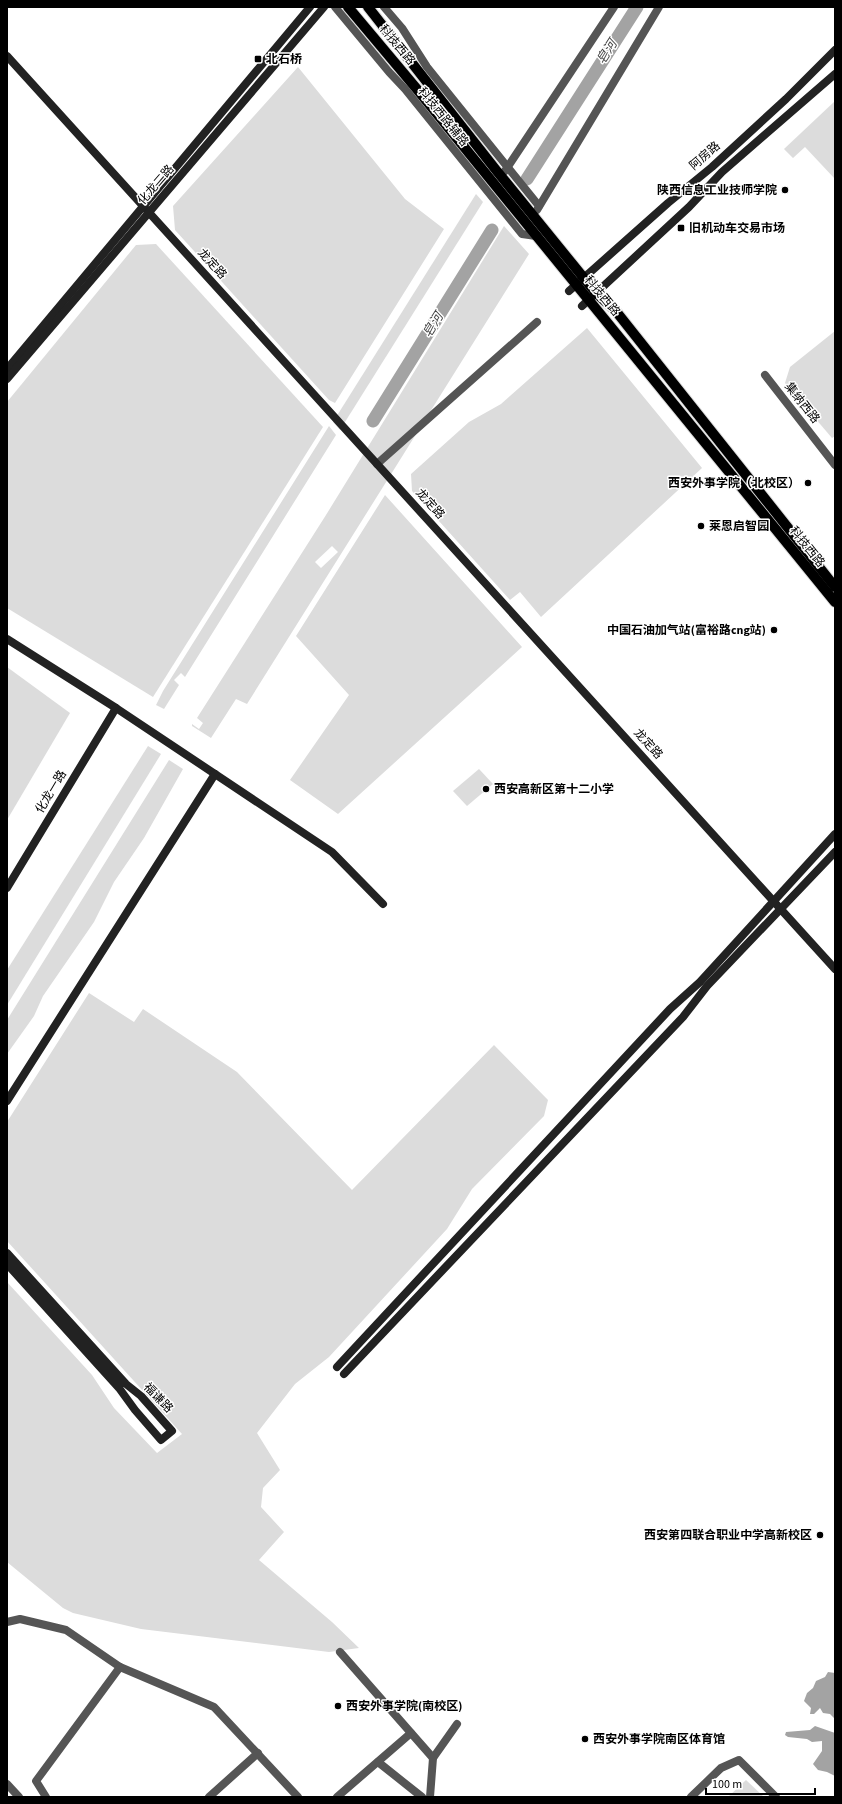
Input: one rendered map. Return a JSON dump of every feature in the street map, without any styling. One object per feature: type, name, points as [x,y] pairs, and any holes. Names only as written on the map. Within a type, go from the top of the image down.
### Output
[{"type":"main road","name":"科技西路","points":[[348,7],[536,236],[585,303],[835,602]]},
{"type":"main road","name":"科技西路","points":[[368,7],[501,176],[596,293],[615,310],[835,587]]},
{"type":"street","name":"化龙二路","points":[[7,379],[310,7]]},
{"type":"street","name":"化龙二路","points":[[7,369],[324,7]]},
{"type":"street","name":"科技西路辅路","points":[[335,7],[405,89],[522,234],[536,236]]},
{"type":"street","name":"科技西路辅路","points":[[384,7],[402,28],[428,67],[539,206]]},
{"type":"street","points":[[501,176],[614,7]]},
{"type":"street","points":[[534,216],[659,7]]},
{"type":"street","name":"阿房路","points":[[573,288],[668,203],[712,167],[786,100],[835,50]]},
{"type":"street","name":"龙定路","points":[[7,56],[835,969]]},
{"type":"street","name":"阿房路","points":[[585,303],[689,207],[722,172],[798,104],[835,74]]},
{"type":"street","points":[[377,464],[537,322]]},
{"type":"street","name":"集纳西路","points":[[765,375],[835,465]]},
{"type":"street","points":[[7,639],[116,708],[332,852],[383,904]]},
{"type":"street","name":"化龙一路","points":[[7,888],[116,708]]},
{"type":"street","points":[[7,1101],[215,774]]},
{"type":"street","points":[[337,1367],[670,1008],[700,982],[835,834]]},
{"type":"street","points":[[344,1374],[683,1017],[707,986],[835,852]]},
{"type":"street","name":"福谦路","points":[[7,1253],[126,1384],[141,1396],[172,1431],[161,1440],[134,1410],[119,1388],[7,1264]]},
{"type":"street","points":[[7,1622],[20,1619],[66,1630],[120,1667],[214,1707],[298,1797]]},
{"type":"street","points":[[340,1652],[433,1758]]},
{"type":"street","points":[[46,1797],[36,1781],[120,1667]]},
{"type":"street","points":[[430,1797],[433,1758],[457,1724]]},
{"type":"street","points":[[337,1797],[411,1733]]},
{"type":"street","points":[[209,1797],[258,1753]]},
{"type":"street","points":[[691,1797],[721,1768],[739,1760],[776,1797]]},
{"type":"street","points":[[378,1762],[422,1797]]},
{"type":"street","points":[[7,1784],[19,1797]]},
{"type":"shaded area","points":[[298,67],[405,199],[444,229],[335,403],[329,400],[175,230],[173,206]]},
{"type":"shaded area","points":[[835,101],[835,179],[805,147],[793,158],[784,149]]},
{"type":"shaded area","points":[[476,194],[483,202],[340,430],[333,422]]},
{"type":"shaded area","points":[[504,226],[529,254],[247,704],[236,699],[211,738],[192,726],[192,724],[199,729],[203,723],[197,718],[326,515]],"holes":[[[332,546],[338,552],[321,568],[315,562]]]},
{"type":"shaded area","points":[[156,244],[323,427],[153,697],[7,608],[7,402],[136,245]]},
{"type":"shaded area","points":[[587,328],[702,468],[541,617],[520,592],[510,600],[412,491],[411,474],[469,422],[501,404]]},
{"type":"shaded area","points":[[835,331],[835,436],[832,438],[785,383],[790,367]]},
{"type":"shaded area","points":[[329,426],[336,435],[185,677],[181,673],[174,680],[179,685],[164,709],[156,705],[163,691]]},
{"type":"shaded area","points":[[385,495],[522,647],[338,814],[290,780],[349,695],[296,636]]},
{"type":"shaded area","points":[[7,667],[70,713],[7,820]]},
{"type":"shaded area","points":[[148,746],[161,754],[7,1005],[7,970]]},
{"type":"shaded area","points":[[169,760],[183,769],[144,838],[114,882],[94,922],[43,996],[34,1016],[7,1054],[7,1020]]},
{"type":"shaded area","points":[[479,769],[493,784],[467,806],[453,791]]},
{"type":"shaded area","points":[[89,993],[134,1022],[143,1009],[237,1072],[352,1190],[494,1045],[548,1100],[544,1116],[472,1189],[447,1229],[329,1357],[295,1384],[257,1433],[280,1470],[263,1488],[261,1507],[284,1532],[259,1560],[332,1622],[359,1648],[329,1652],[141,1629],[73,1613],[63,1608],[7,1562],[7,1282],[92,1375],[114,1408],[157,1453],[182,1434],[7,1241],[7,1122]]},
{"type":"shaded area","points":[[828,1672],[835,1673],[835,1719],[830,1714],[823,1713],[820,1708],[814,1714],[810,1714],[811,1708],[804,1701],[807,1693],[813,1688],[816,1681],[825,1677]]},
{"type":"shaded area","points":[[815,1726],[835,1733],[835,1776],[818,1770],[813,1764],[822,1751],[822,1741],[812,1742],[807,1739],[788,1737],[785,1735],[786,1732],[810,1730]]},
{"type":"shaded area","points":[[746,1780],[764,1797],[728,1797]]},
{"type":"waterway","name":"皂河","points":[[527,179],[637,7]]},
{"type":"waterway","name":"皂河","points":[[373,421],[492,230]]},
{"type":"place","name":"北石桥","points":[[258,59]]},
{"type":"place","name":"陕西信息工业技师学院","points":[[785,190]]},
{"type":"place","name":"旧机动车交易市场","points":[[681,228]]},
{"type":"place","name":"西安外事学院（北校区）","points":[[808,483]]},
{"type":"place","name":"莱恩启智园","points":[[701,526]]},
{"type":"place","name":"中国石油加气站(富裕路cng站)","points":[[774,630]]},
{"type":"place","name":"西安高新区第十二小学","points":[[486,789]]},
{"type":"place","name":"西安第四联合职业中学高新校区","points":[[820,1535]]},
{"type":"place","name":"西安外事学院(南校区)","points":[[338,1706]]},
{"type":"place","name":"西安外事学院南区体育馆","points":[[585,1739]]}]
